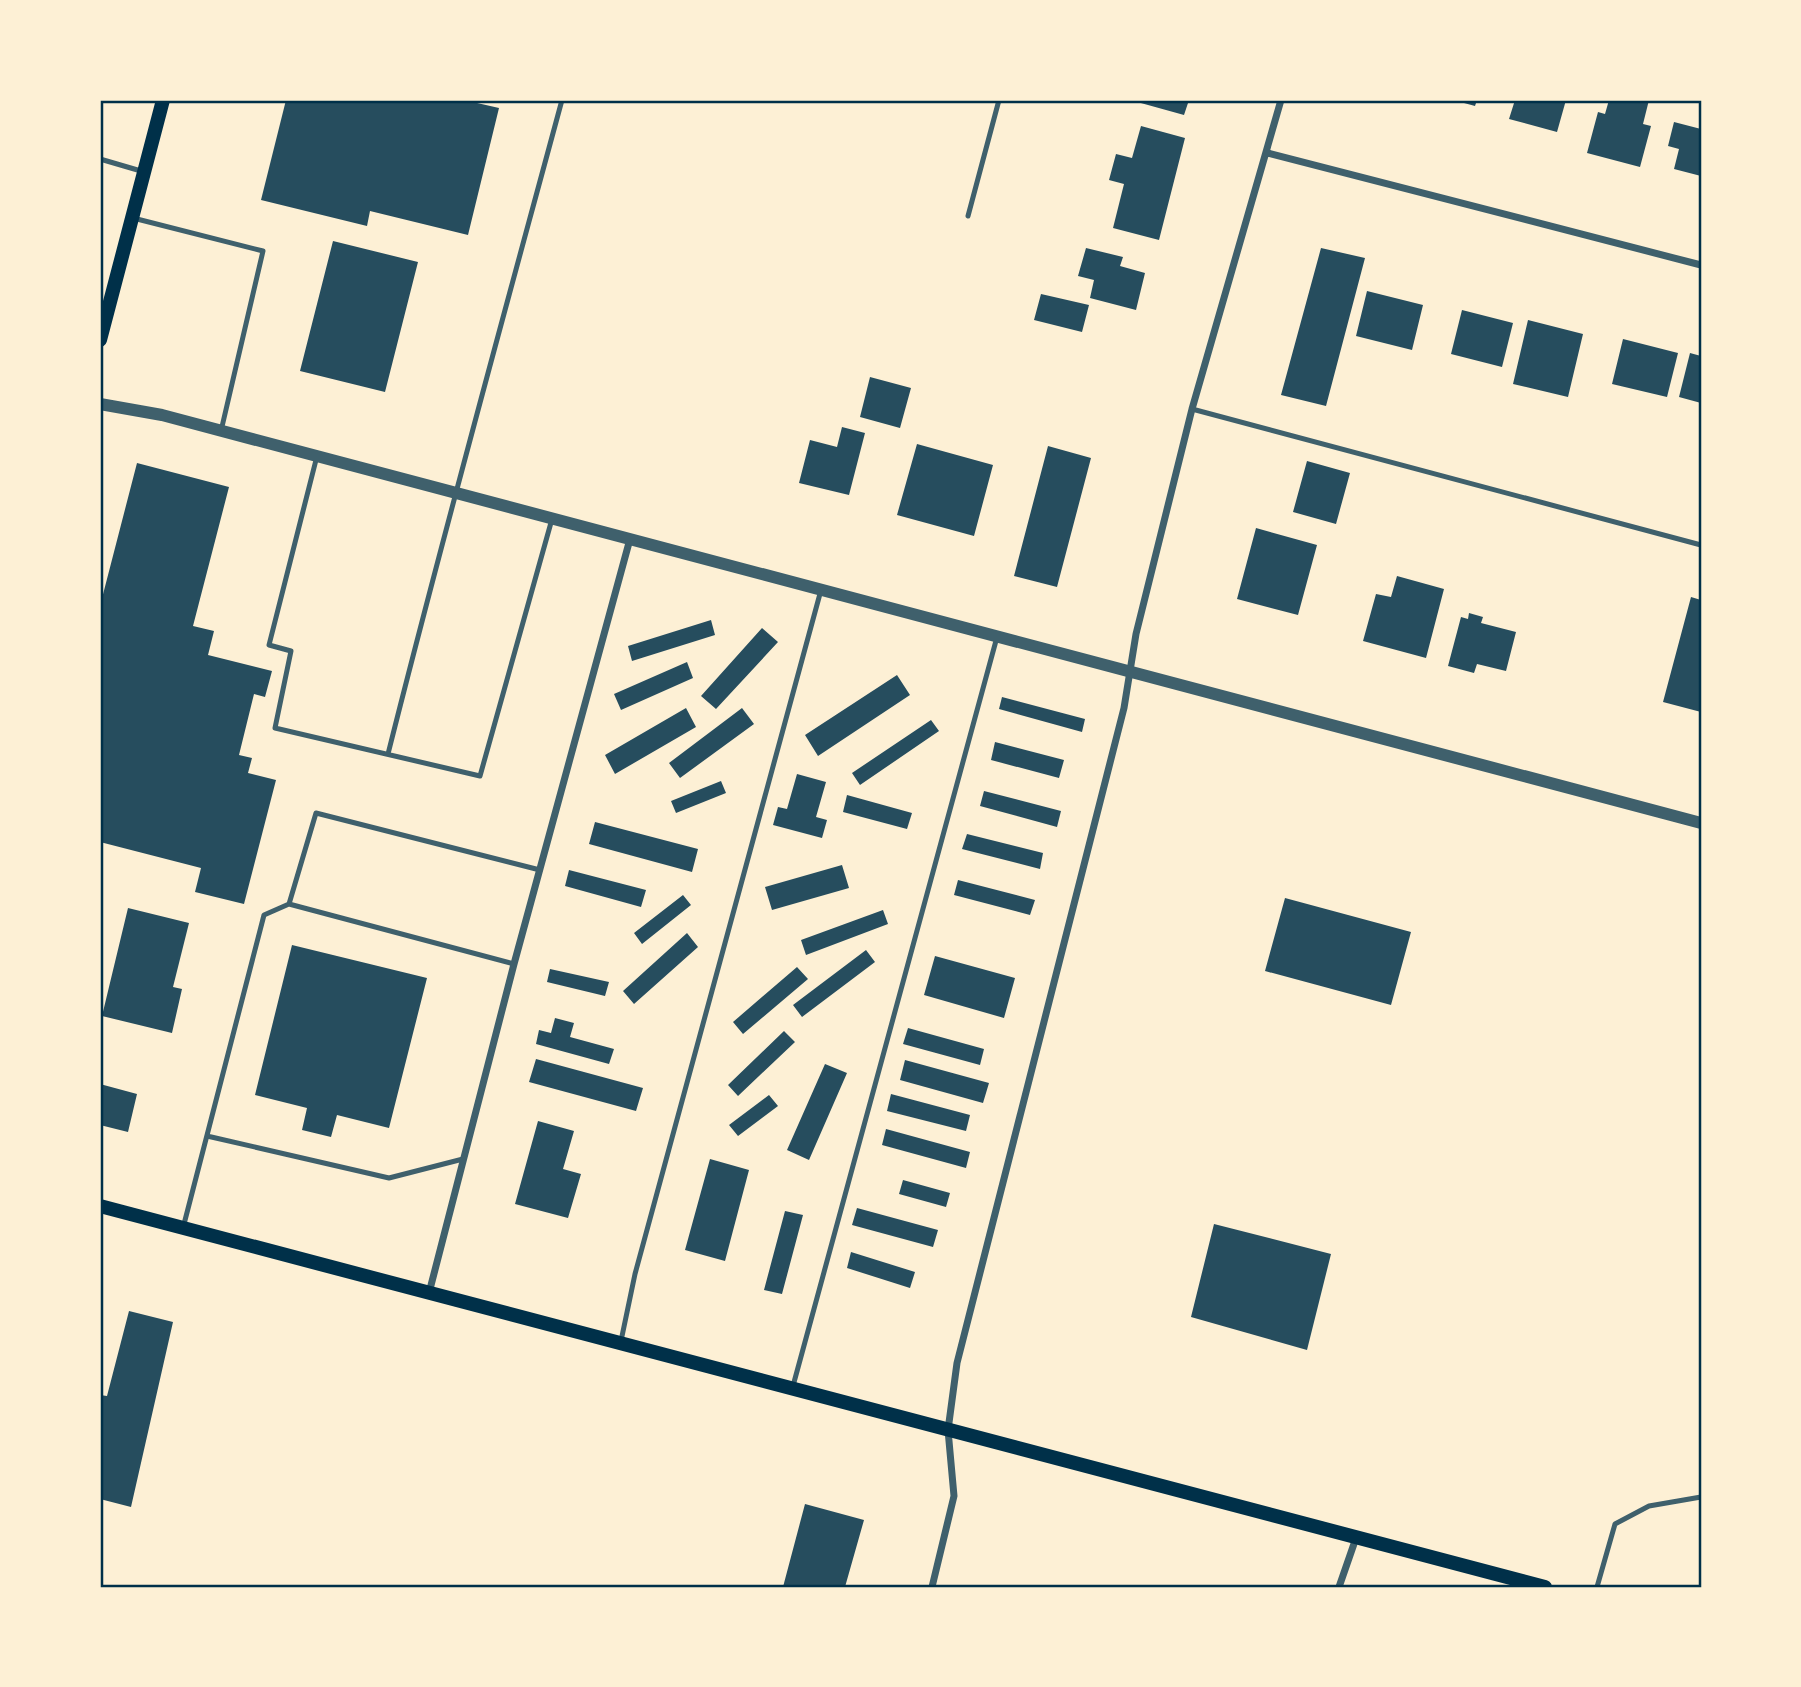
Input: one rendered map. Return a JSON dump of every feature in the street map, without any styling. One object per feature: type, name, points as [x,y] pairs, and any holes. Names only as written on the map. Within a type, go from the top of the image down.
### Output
[{"type":"main road","points":[[100,340],[163,100]]},
{"type":"main road","points":[[100,1206],[1545,1587]]},
{"type":"street","points":[[932,1587],[954,1496],[948,1430],[957,1363],[1125,708],[1129,671],[1192,409],[1268,153],[1281,100]]},
{"type":"street","points":[[1268,153],[1701,265]]},
{"type":"street","points":[[100,404],[162,415],[1701,823]]},
{"type":"street","points":[[429,1293],[514,964],[630,539]]},
{"type":"street","points":[[1339,1587],[1356,1537]]},
{"type":"lane","points":[[388,754],[562,100]]},
{"type":"lane","points":[[968,216],[999,100]]},
{"type":"lane","points":[[100,159],[144,172]]},
{"type":"lane","points":[[132,218],[263,251],[222,431]]},
{"type":"lane","points":[[1192,409],[1701,545]]},
{"type":"lane","points":[[317,456],[269,645],[291,651],[275,727],[480,776],[552,519]]},
{"type":"lane","points":[[621,1344],[635,1274],[821,590]]},
{"type":"lane","points":[[792,1389],[997,636]]},
{"type":"lane","points":[[289,904],[316,813],[540,870]]},
{"type":"lane","points":[[183,1228],[264,915],[289,904],[514,964]]},
{"type":"lane","points":[[207,1136],[389,1178],[463,1160]]},
{"type":"lane","points":[[1597,1587],[1615,1524],[1649,1506],[1701,1497]]},
{"type":"building","points":[[286,100],[464,100],[499,108],[468,235],[370,211],[367,226],[261,200]]},
{"type":"building","points":[[1130,100],[1189,100],[1184,115]]},
{"type":"building","points":[[1453,100],[1477,100],[1475,106]]},
{"type":"building","points":[[1515,100],[1566,100],[1557,132],[1509,119]]},
{"type":"building","points":[[1609,100],[1649,100],[1643,124],[1651,126],[1640,167],[1587,153],[1598,112],[1605,114]]},
{"type":"building","points":[[1674,122],[1701,129],[1701,176],[1674,169],[1679,149],[1668,146]]},
{"type":"building","points":[[1141,126],[1185,138],[1159,240],[1113,228],[1124,184],[1109,180],[1116,154],[1132,158]]},
{"type":"building","points":[[333,241],[418,262],[385,392],[300,371]]},
{"type":"building","points":[[1086,248],[1123,257],[1120,266],[1145,273],[1136,310],[1090,298],[1094,280],[1078,276]]},
{"type":"building","points":[[1321,248],[1365,258],[1326,406],[1281,395]]},
{"type":"building","points":[[1367,291],[1423,305],[1412,350],[1356,336]]},
{"type":"building","points":[[1041,294],[1089,305],[1082,332],[1034,320]]},
{"type":"building","points":[[1462,310],[1513,323],[1502,367],[1451,354]]},
{"type":"building","points":[[1528,320],[1583,334],[1568,397],[1513,384]]},
{"type":"building","points":[[1623,339],[1678,353],[1667,397],[1612,384]]},
{"type":"building","points":[[1690,353],[1701,356],[1701,403],[1679,397]]},
{"type":"building","points":[[870,377],[911,388],[900,428],[860,417]]},
{"type":"building","points":[[842,427],[865,433],[849,495],[799,483],[810,440],[837,447]]},
{"type":"building","points":[[917,444],[993,465],[974,536],[897,515]]},
{"type":"building","points":[[1048,446],[1091,458],[1057,587],[1014,576]]},
{"type":"building","points":[[1307,461],[1350,473],[1336,524],[1293,512]]},
{"type":"building","points":[[137,463],[229,487],[193,626],[214,631],[208,655],[272,671],[265,697],[254,694],[239,755],[252,758],[248,773],[276,780],[244,904],[195,892],[201,868],[100,842],[100,606]]},
{"type":"building","points":[[1256,528],[1317,545],[1298,615],[1237,599]]},
{"type":"building","points":[[1397,576],[1444,589],[1426,658],[1363,641],[1376,594],[1391,597]]},
{"type":"building","points":[[1691,597],[1701,600],[1701,712],[1663,702]]},
{"type":"building","points":[[1469,613],[1483,617],[1481,623],[1516,632],[1506,671],[1477,664],[1474,673],[1448,666],[1461,617],[1468,619]]},
{"type":"building","points":[[711,620],[715,635],[632,661],[628,646]]},
{"type":"building","points":[[762,628],[778,642],[716,709],[701,696]]},
{"type":"building","points":[[687,662],[693,678],[621,710],[614,694]]},
{"type":"building","points":[[897,675],[910,695],[818,756],[805,735]]},
{"type":"building","points":[[1002,697],[1085,719],[1082,732],[999,709]]},
{"type":"building","points":[[686,708],[696,727],[615,774],[605,755]]},
{"type":"building","points":[[742,708],[754,724],[680,778],[669,763]]},
{"type":"building","points":[[931,720],[939,731],[860,785],[852,773]]},
{"type":"building","points":[[995,742],[1064,760],[1059,778],[991,760]]},
{"type":"building","points":[[797,774],[826,782],[816,817],[827,820],[822,838],[773,825],[778,807],[787,809]]},
{"type":"building","points":[[721,781],[726,793],[676,813],[671,801]]},
{"type":"building","points":[[984,791],[1061,811],[1057,827],[980,806]]},
{"type":"building","points":[[847,795],[912,813],[907,829],[843,812]]},
{"type":"building","points":[[595,822],[698,849],[692,872],[589,844]]},
{"type":"building","points":[[967,834],[1043,853],[1040,869],[962,849]]},
{"type":"building","points":[[842,865],[849,888],[772,910],[765,887]]},
{"type":"building","points":[[569,870],[646,890],[641,907],[565,886]]},
{"type":"building","points":[[958,880],[1035,900],[1030,915],[954,895]]},
{"type":"building","points":[[683,895],[691,905],[642,944],[634,933]]},
{"type":"building","points":[[1285,898],[1411,932],[1391,1005],[1265,971]]},
{"type":"building","points":[[128,908],[189,923],[173,987],[182,989],[172,1033],[102,1016]]},
{"type":"building","points":[[883,910],[888,924],[806,955],[801,940]]},
{"type":"building","points":[[687,933],[698,947],[634,1004],[623,991]]},
{"type":"building","points":[[292,945],[427,978],[389,1128],[337,1115],[331,1137],[302,1130],[307,1108],[255,1095]]},
{"type":"building","points":[[866,950],[875,962],[802,1017],[793,1005]]},
{"type":"building","points":[[935,956],[1015,978],[1004,1018],[924,995]]},
{"type":"building","points":[[797,967],[808,979],[743,1034],[733,1022]]},
{"type":"building","points":[[550,969],[609,982],[605,996],[547,982]]},
{"type":"building","points":[[555,1018],[574,1023],[570,1037],[614,1049],[609,1064],[536,1044],[539,1030],[551,1033]]},
{"type":"building","points":[[908,1028],[984,1049],[980,1065],[903,1044]]},
{"type":"building","points":[[784,1031],[795,1042],[738,1096],[728,1085]]},
{"type":"building","points":[[536,1059],[643,1088],[636,1111],[529,1082]]},
{"type":"building","points":[[905,1060],[989,1083],[983,1103],[900,1080]]},
{"type":"building","points":[[825,1064],[847,1073],[809,1160],[787,1150]]},
{"type":"building","points":[[100,1084],[137,1094],[128,1132],[100,1125]]},
{"type":"building","points":[[891,1094],[970,1115],[966,1131],[887,1111]]},
{"type":"building","points":[[769,1095],[778,1106],[738,1136],[729,1125]]},
{"type":"building","points":[[538,1121],[574,1131],[563,1169],[581,1174],[568,1218],[515,1204]]},
{"type":"building","points":[[886,1129],[970,1152],[966,1168],[882,1145]]},
{"type":"building","points":[[710,1159],[749,1170],[725,1261],[685,1250]]},
{"type":"building","points":[[903,1180],[950,1193],[946,1207],[899,1194]]},
{"type":"building","points":[[857,1208],[938,1230],[933,1247],[852,1225]]},
{"type":"building","points":[[785,1211],[803,1215],[782,1294],[764,1290]]},
{"type":"building","points":[[1214,1224],[1331,1254],[1307,1350],[1191,1317]]},
{"type":"building","points":[[851,1252],[915,1272],[910,1288],[847,1268]]},
{"type":"building","points":[[129,1311],[173,1322],[131,1507],[100,1499],[100,1395],[107,1396]]},
{"type":"building","points":[[805,1504],[864,1520],[845,1587],[783,1587]]}]
